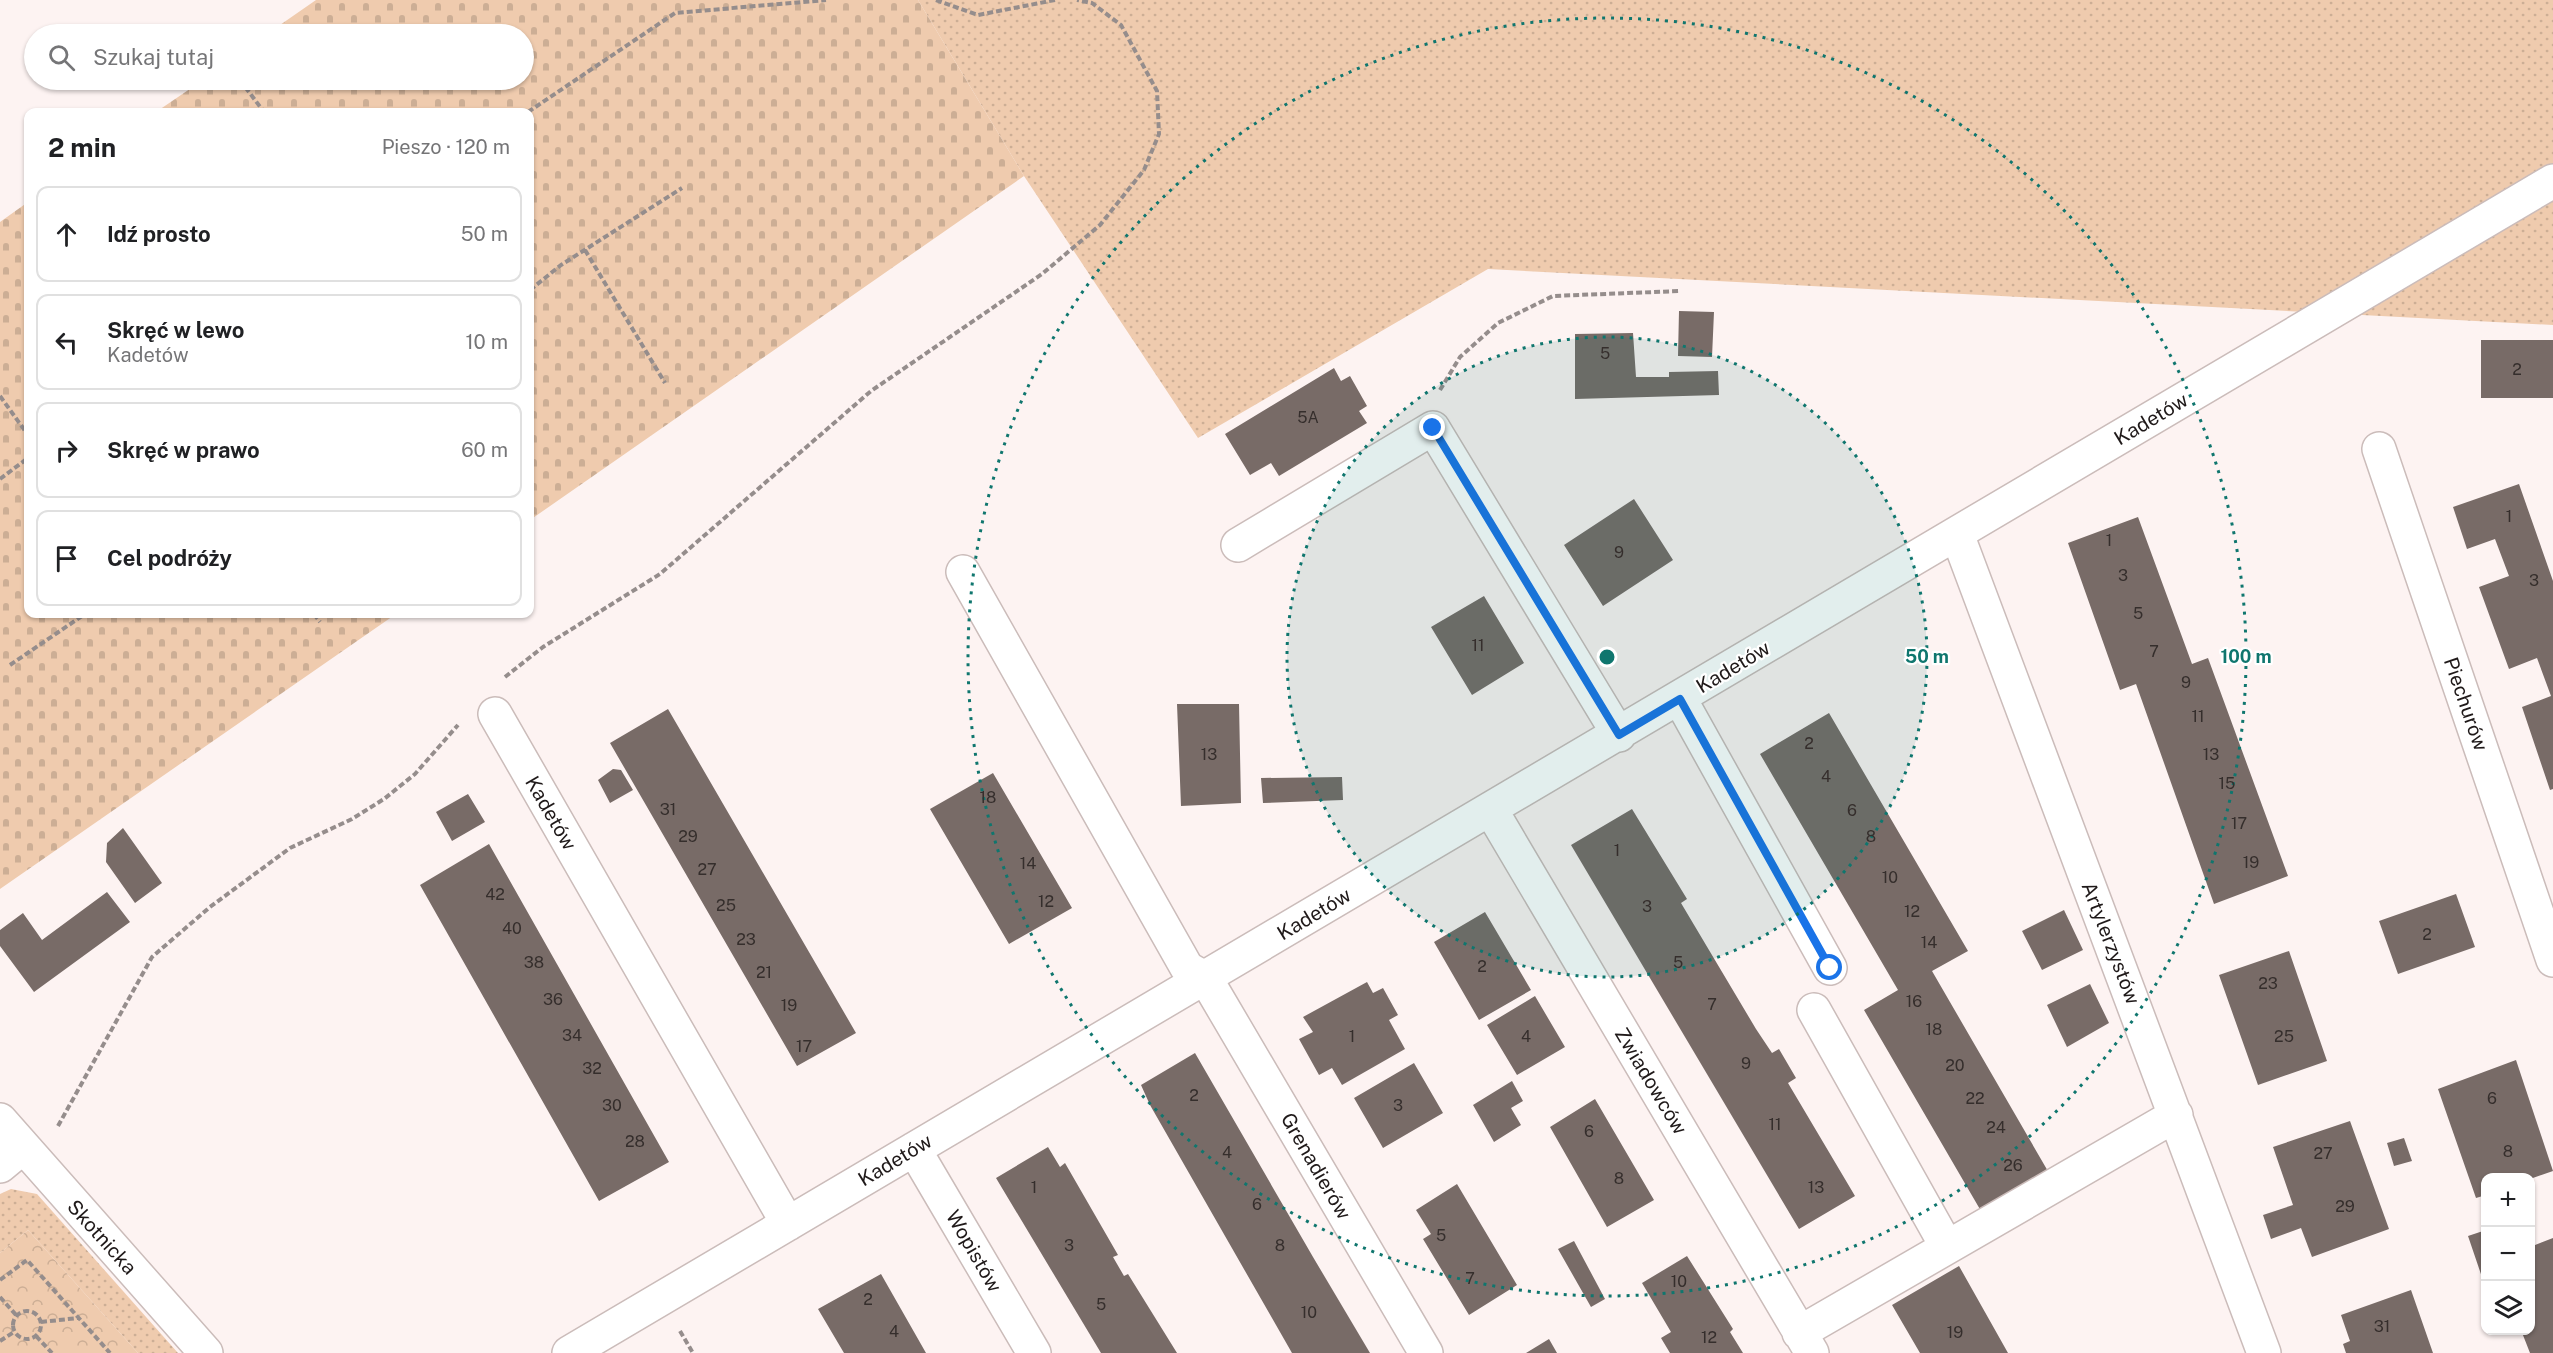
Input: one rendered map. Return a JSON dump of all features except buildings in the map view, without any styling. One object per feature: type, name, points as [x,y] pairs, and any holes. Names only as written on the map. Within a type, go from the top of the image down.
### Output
[{"type":"street","name":"Kadetów","points":[[569,1353],[1680,699],[2553,181]]},
{"type":"street","points":[[1238,545],[1433,428],[1619,735]]},
{"type":"street","name":"Piechurów","points":[[2379,449],[2553,960]]},
{"type":"street","name":"Artylerzystów","points":[[1958,534],[2264,1353]]},
{"type":"street","points":[[963,572],[1187,968],[1206,979]]},
{"type":"street","points":[[1680,699],[1830,968]]},
{"type":"street","name":"Kadetów","points":[[486,705],[788,1224]]},
{"type":"street","name":"Zwiadowców","points":[[1491,810],[1806,1343]]},
{"type":"street","name":"Grenadierów","points":[[1206,979],[1425,1353]]},
{"type":"street","points":[[1814,1011],[1947,1247]]},
{"type":"street","points":[[1806,1343],[1947,1247],[2176,1115]]},
{"type":"street","name":"Skotnicka","points":[[0,1120],[18,1157],[206,1353]]},
{"type":"street","name":"Wopistów","points":[[914,1149],[1034,1353]]},
{"type":"path","points":[[534,108],[675,13],[826,0]]},
{"type":"path","points":[[936,0],[978,15],[1055,0]]},
{"type":"path","points":[[18,1157],[49,1141],[152,957],[210,908],[290,848],[352,819],[384,799],[415,774],[543,647],[660,574],[871,391],[1042,274],[1101,225],[1144,170],[1159,134],[1157,91],[1121,25],[1092,3],[1077,0]]},
{"type":"path","points":[[248,90],[261,108]]},
{"type":"path","points":[[534,287],[585,250],[682,188]]},
{"type":"path","points":[[585,250],[665,383]]},
{"type":"path","points":[[1433,428],[1437,396],[1460,357],[1498,323],[1553,296],[1680,291]]},
{"type":"path","points":[[0,396],[24,429]]},
{"type":"path","points":[[0,479],[24,462]]},
{"type":"path","points":[[10,665],[79,618]]},
{"type":"path","points":[[317,618],[320,622]]},
{"type":"path","points":[[0,1280],[27,1260],[110,1353]]},
{"type":"path","points":[[0,1297],[16,1315]]},
{"type":"path","points":[[36,1336],[24,1339],[14,1332],[12,1326],[20,1311],[32,1311],[41,1322]]},
{"type":"path","points":[[41,1322],[78,1317]]},
{"type":"path","points":[[36,1336],[41,1322]]},
{"type":"path","points":[[0,1341],[14,1332]]},
{"type":"path","points":[[36,1336],[52,1353]]},
{"type":"green space","points":[[316,0],[918,0],[1024,176],[534,517],[534,108],[162,108],[188,90],[534,90],[534,24],[281,24]]},
{"type":"green space","points":[[918,0],[2553,0],[2553,325],[1488,269],[1198,438],[1024,176]]},
{"type":"green space","points":[[24,205],[24,618],[390,618],[0,889],[0,222]]},
{"type":"green space","points":[[11,1189],[37,1194],[178,1353],[138,1353],[28,1230],[0,1253],[0,1194]]},
{"type":"green space","points":[[28,1230],[138,1353],[0,1353],[0,1253]]},
{"type":"route","points":[[1433,428],[1619,735],[1680,699],[1830,968]]}]
